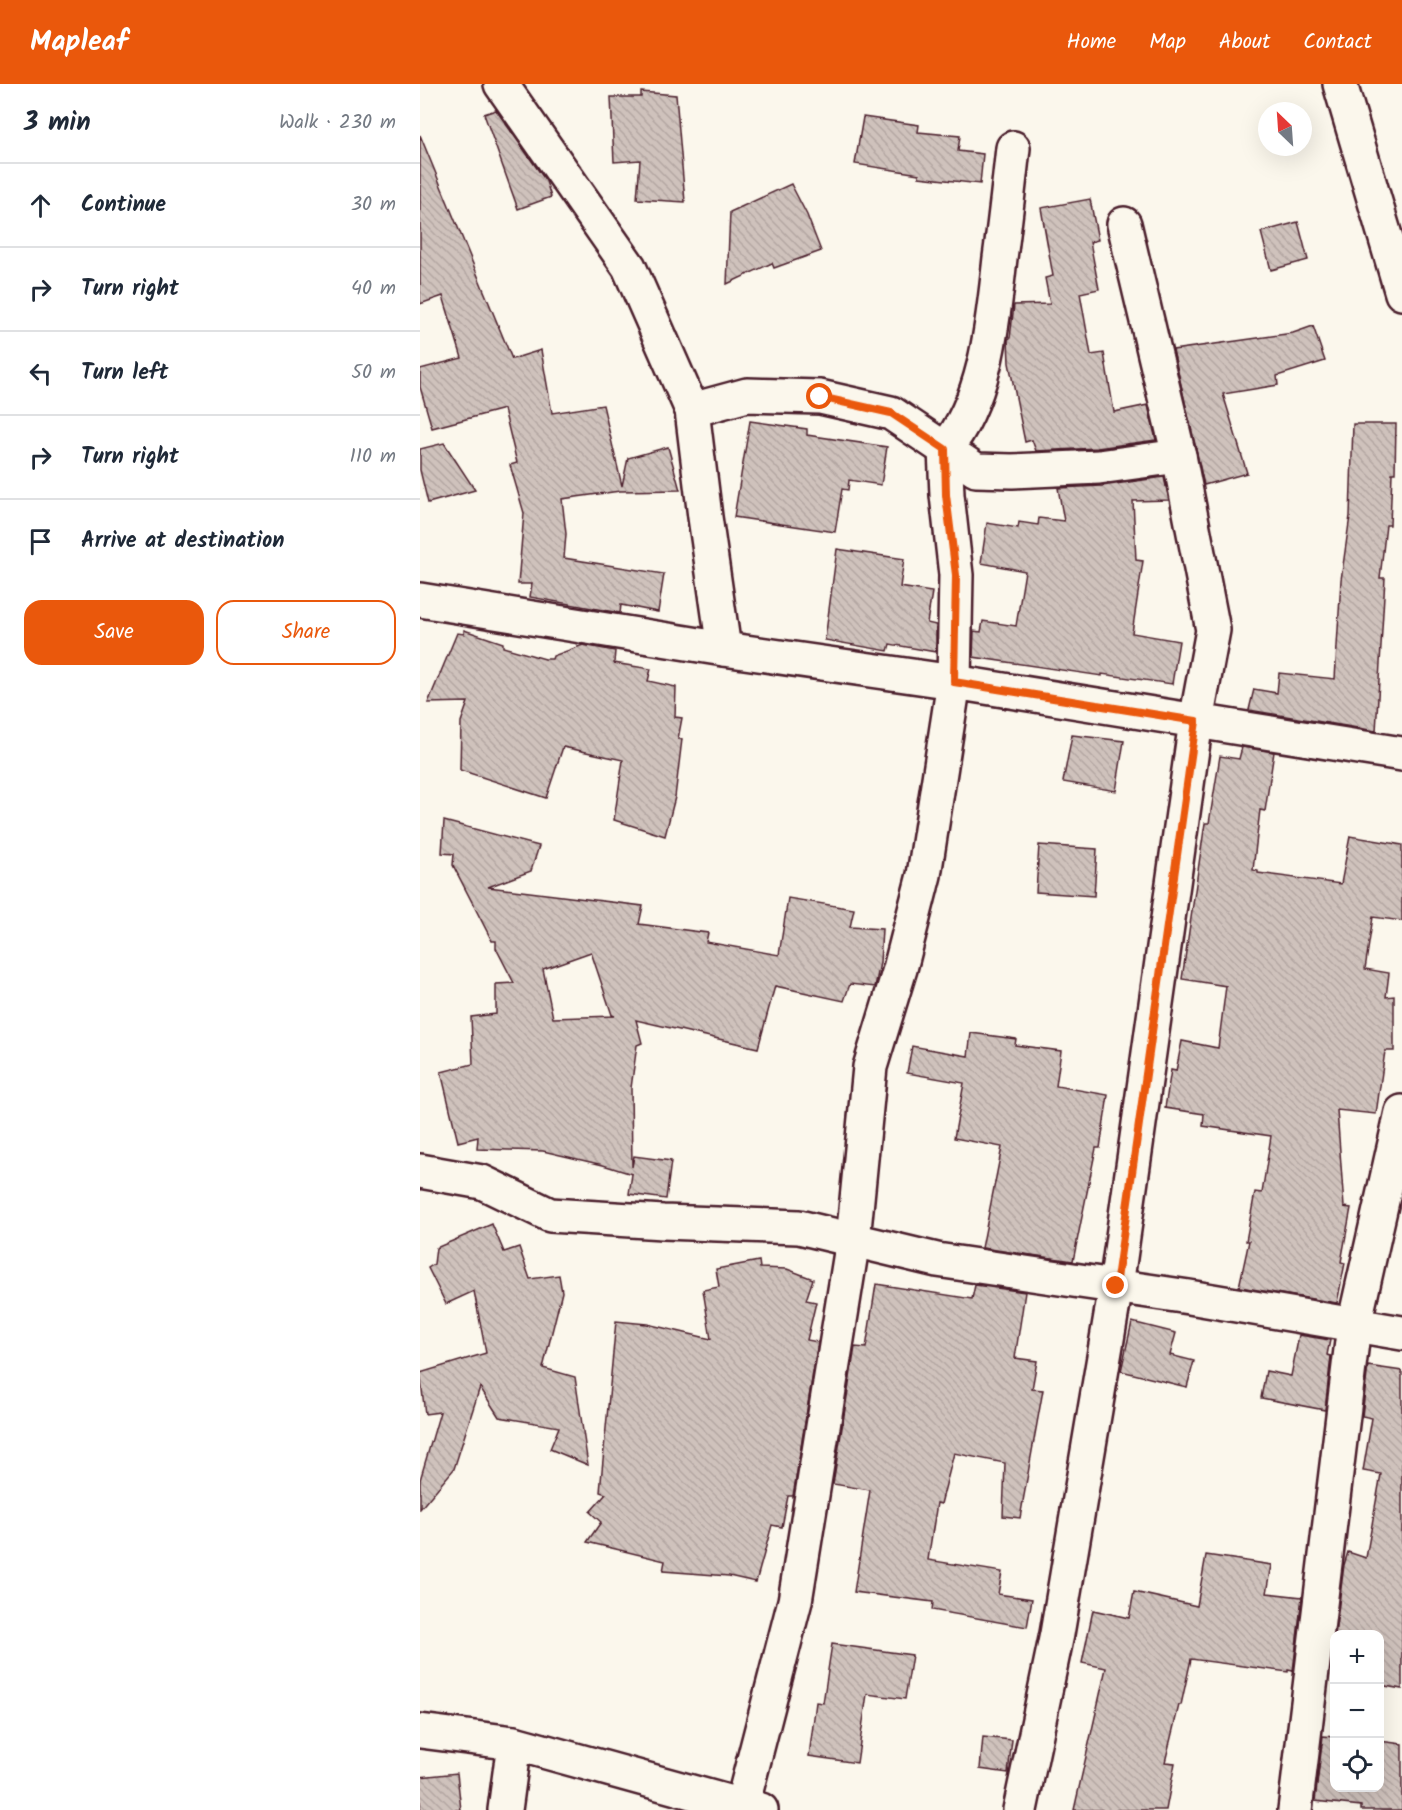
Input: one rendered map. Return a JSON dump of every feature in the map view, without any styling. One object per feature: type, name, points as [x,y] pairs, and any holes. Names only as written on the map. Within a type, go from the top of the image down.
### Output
[{"type":"street","points":[[501,84],[629,267],[692,410],[724,649]]},
{"type":"street","points":[[1340,84],[1402,293]]},
{"type":"street","points":[[420,1731],[514,1743],[748,1809],[795,1601],[854,1240],[870,1067],[900,969],[924,875],[954,682],[956,575],[946,495],[945,449],[957,434],[976,394],[993,316],[1013,148]]},
{"type":"street","points":[[1020,1810],[1057,1634],[1116,1286],[1196,721],[1213,630],[1179,456],[1125,224]]},
{"type":"street","points":[[692,410],[747,395],[820,397],[891,413],[976,470],[1012,471],[1099,467],[1179,456]]},
{"type":"street","points":[[420,600],[1402,754]]},
{"type":"street","points":[[1295,1810],[1354,1325],[1402,1112]]},
{"type":"street","points":[[420,1171],[482,1182],[550,1215],[800,1227],[937,1260],[1116,1286],[1402,1333]]},
{"type":"street","points":[[505,1810],[514,1743]]},
{"type":"building","points":[[641,92],[676,95],[685,202],[637,199],[640,160],[614,162],[611,97],[641,97]]},
{"type":"building","points":[[496,110],[546,181],[551,197],[518,209],[484,114]]},
{"type":"building","points":[[863,117],[919,125],[918,132],[960,136],[958,151],[983,154],[980,184],[919,177],[919,174],[855,164]]},
{"type":"building","points":[[420,135],[512,359],[541,350],[552,413],[603,405],[622,486],[628,458],[668,447],[680,490],[620,491],[562,499],[566,534],[564,558],[664,574],[658,612],[621,605],[620,613],[530,597],[532,584],[518,584],[524,513],[510,465],[517,463],[504,409],[432,428],[420,387],[420,369],[462,358],[443,296],[420,304]]},
{"type":"building","points":[[791,184],[807,215],[821,251],[774,268],[772,263],[727,284],[730,212]]},
{"type":"building","points":[[1090,199],[1098,240],[1090,242],[1099,289],[1080,293],[1091,355],[1104,353],[1114,412],[1148,405],[1156,440],[1097,448],[1036,451],[1032,440],[1025,442],[1009,363],[1008,339],[1014,305],[1050,304],[1045,278],[1053,276],[1041,208]]},
{"type":"building","points":[[1298,222],[1308,260],[1271,270],[1261,232]]},
{"type":"building","points":[[1313,326],[1325,361],[1277,376],[1278,385],[1223,394],[1247,473],[1204,485],[1173,350],[1293,333]]},
{"type":"building","points":[[750,421],[807,429],[807,435],[887,447],[881,485],[849,480],[848,490],[842,489],[835,532],[734,517]]},
{"type":"building","points":[[1353,424],[1396,424],[1395,473],[1392,473],[1390,525],[1386,525],[1380,578],[1385,578],[1376,731],[1249,710],[1254,689],[1277,693],[1279,673],[1335,679],[1341,580],[1350,516]]},
{"type":"building","points":[[444,443],[475,490],[428,503],[420,470],[420,449]]},
{"type":"building","points":[[1164,477],[1169,500],[1133,501],[1136,560],[1143,561],[1132,633],[1179,641],[1172,684],[973,657],[974,631],[981,632],[983,621],[1016,626],[1025,571],[981,563],[987,523],[1018,528],[1019,522],[1038,525],[1039,518],[1064,521],[1058,488],[1102,486]]},
{"type":"building","points":[[837,549],[904,559],[900,587],[932,592],[927,623],[936,625],[936,652],[890,644],[888,651],[825,640]]},
{"type":"building","points":[[464,630],[503,643],[503,647],[545,659],[552,659],[553,656],[583,645],[615,651],[614,663],[651,669],[648,681],[676,687],[675,717],[682,718],[678,739],[682,739],[675,797],[665,836],[614,820],[623,760],[563,747],[546,798],[460,770],[461,722],[468,702],[428,703],[457,633],[464,634]]},
{"type":"building","points":[[1072,735],[1124,741],[1116,791],[1063,782]]},
{"type":"building","points":[[1242,747],[1274,752],[1265,811],[1260,810],[1253,870],[1258,873],[1341,884],[1350,836],[1402,845],[1402,921],[1373,917],[1365,969],[1389,973],[1386,997],[1394,996],[1394,1051],[1385,1051],[1376,1114],[1337,1110],[1344,1207],[1351,1208],[1341,1262],[1345,1263],[1337,1303],[1239,1287],[1249,1241],[1246,1241],[1255,1192],[1262,1193],[1271,1136],[1203,1126],[1204,1114],[1165,1108],[1171,1070],[1176,1071],[1182,1041],[1218,1048],[1226,986],[1182,979],[1205,823],[1209,823],[1220,756],[1239,759]]},
{"type":"building","points":[[444,821],[539,846],[531,871],[488,887],[643,906],[639,924],[708,933],[706,942],[779,955],[788,898],[854,909],[850,927],[882,929],[880,963],[875,987],[850,984],[844,1001],[775,986],[758,1048],[636,1020],[642,1043],[637,1045],[631,1088],[632,1167],[634,1156],[671,1161],[666,1199],[629,1194],[632,1174],[603,1165],[543,1151],[477,1149],[478,1137],[458,1142],[441,1072],[473,1064],[471,1017],[496,1014],[496,984],[514,983],[496,948],[496,941],[492,941],[453,865],[454,854],[442,853]],"holes":[[[591,952],[612,1015],[615,1016],[553,1018],[543,969]]]},
{"type":"building","points":[[1039,845],[1097,849],[1094,896],[1036,892]]},
{"type":"building","points":[[971,1033],[1016,1039],[1015,1045],[1061,1051],[1056,1086],[1108,1095],[1100,1148],[1096,1148],[1073,1261],[982,1248],[1002,1147],[954,1138],[964,1083],[907,1073],[912,1046],[968,1056]]},
{"type":"building","points":[[492,1224],[504,1252],[519,1247],[530,1279],[559,1275],[562,1292],[543,1368],[575,1377],[588,1465],[550,1449],[559,1427],[499,1417],[480,1387],[454,1469],[420,1509],[420,1480],[440,1412],[425,1414],[420,1373],[486,1353],[474,1291],[446,1304],[428,1268],[434,1264],[436,1248]]},
{"type":"building","points":[[759,1261],[760,1268],[787,1269],[813,1279],[806,1300],[816,1302],[807,1340],[818,1342],[793,1496],[788,1496],[782,1527],[772,1525],[756,1582],[729,1576],[663,1571],[665,1561],[587,1542],[601,1522],[590,1512],[606,1494],[600,1492],[616,1321],[647,1324],[711,1339],[703,1290],[719,1287],[716,1269]]},
{"type":"building","points":[[876,1284],[972,1299],[975,1285],[1025,1292],[1015,1358],[1037,1361],[1032,1389],[1043,1390],[1020,1518],[1003,1516],[1005,1463],[954,1453],[941,1504],[937,1503],[928,1560],[1002,1572],[998,1594],[1032,1599],[1027,1627],[932,1610],[933,1602],[854,1592],[870,1490],[833,1484],[855,1347],[866,1348]]},
{"type":"building","points":[[1132,1322],[1176,1333],[1170,1355],[1194,1361],[1187,1387],[1121,1371]]},
{"type":"building","points":[[1299,1335],[1330,1340],[1327,1355],[1331,1356],[1325,1410],[1261,1398],[1266,1371],[1291,1376]]},
{"type":"building","points":[[1368,1366],[1402,1371],[1402,1689],[1384,1686],[1384,1630],[1336,1630],[1344,1565],[1348,1552],[1366,1558],[1381,1474],[1363,1471],[1372,1418],[1362,1416]]},
{"type":"building","points":[[1206,1555],[1272,1565],[1267,1593],[1302,1597],[1293,1671],[1191,1659],[1165,1762],[1175,1763],[1166,1810],[1074,1810],[1106,1668],[1082,1663],[1093,1610],[1129,1618],[1134,1592],[1197,1606]]},
{"type":"building","points":[[832,1644],[912,1655],[905,1699],[867,1694],[857,1763],[809,1756],[816,1702],[823,1703]]},
{"type":"building","points":[[1323,1736],[1330,1737],[1330,1792],[1384,1792],[1384,1742],[1402,1744],[1402,1810],[1361,1810],[1361,1806],[1315,1801]]},
{"type":"building","points":[[983,1737],[1012,1740],[1008,1773],[980,1769]]},
{"type":"building","points":[[457,1773],[461,1810],[420,1810],[420,1777]]},
{"type":"route","points":[[820,397],[891,413],[945,449],[946,495],[956,575],[954,682],[1196,721],[1116,1286]]}]
